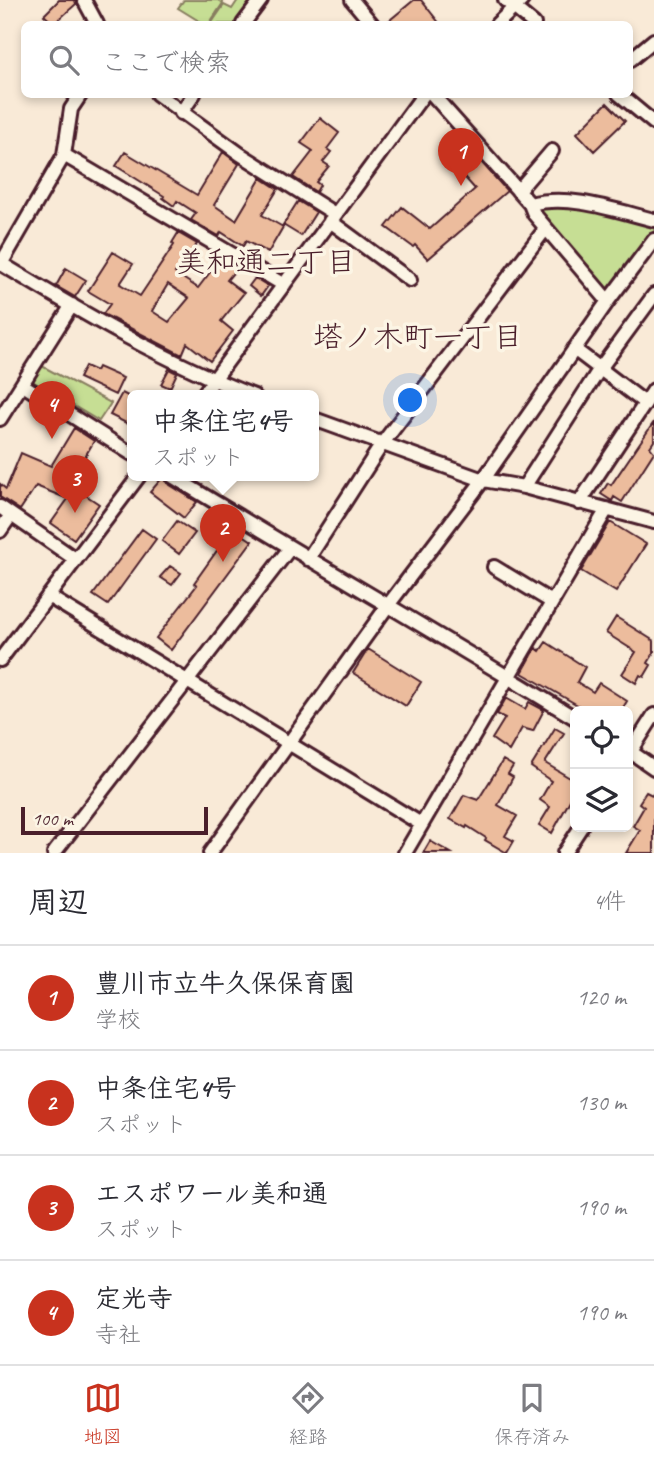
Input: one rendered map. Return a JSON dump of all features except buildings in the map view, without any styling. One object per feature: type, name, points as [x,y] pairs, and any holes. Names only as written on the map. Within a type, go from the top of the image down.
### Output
[{"type":"street","points":[[84,0],[95,21]]},
{"type":"street","points":[[245,21],[261,0]]},
{"type":"street","points":[[352,0],[370,21]]},
{"type":"street","points":[[499,21],[514,3],[531,21]]},
{"type":"street","points":[[633,57],[654,40]]},
{"type":"street","points":[[78,98],[71,109],[64,155],[1,264],[72,306],[214,381],[238,390]]},
{"type":"street","points":[[162,98],[332,218],[410,279]]},
{"type":"street","points":[[181,113],[191,98]]},
{"type":"street","points":[[207,390],[421,98]]},
{"type":"street","points":[[436,98],[530,204],[534,214],[608,301]]},
{"type":"street","points":[[624,98],[654,123]]},
{"type":"street","points":[[518,191],[552,151]]},
{"type":"street","points":[[64,155],[284,285]]},
{"type":"street","points":[[530,204],[542,201],[580,201],[654,220]]},
{"type":"street","points":[[308,559],[382,444],[546,228]]},
{"type":"street","points":[[209,853],[388,604],[483,480],[654,240]]},
{"type":"street","points":[[524,487],[599,370],[654,295]]},
{"type":"street","points":[[0,419],[72,306]]},
{"type":"street","points":[[574,349],[645,403]]},
{"type":"street","points":[[23,384],[127,451]]},
{"type":"street","points":[[579,503],[654,390]]},
{"type":"street","points":[[319,421],[483,480],[524,487],[654,522]]},
{"type":"street","points":[[0,660],[135,481]]},
{"type":"street","points":[[180,481],[570,715]]},
{"type":"street","points":[[405,853],[607,509]]},
{"type":"street","points":[[0,531],[6,511],[75,559]]},
{"type":"street","points":[[54,853],[290,548]]},
{"type":"street","points":[[494,568],[552,602]]},
{"type":"street","points":[[48,596],[421,824]]},
{"type":"street","points":[[633,747],[654,715]]},
{"type":"street","points":[[633,755],[654,768]]},
{"type":"street","points":[[564,853],[579,832]]},
{"type":"green space","points":[[184,0],[219,0],[223,3],[211,21],[199,21],[178,8]]},
{"type":"green space","points":[[238,0],[257,0],[242,21],[213,21],[224,5],[232,9]]},
{"type":"green space","points":[[543,204],[577,204],[654,223],[654,231],[610,291],[605,291],[539,212]]},
{"type":"green space","points":[[40,365],[111,403],[99,421],[34,382],[33,377]]},
{"type":"place","name":"豊川市立牛久保保育園","points":[[461,186]]},
{"type":"place","name":"定光寺","points":[[52,439]]},
{"type":"place","name":"エスポワール美和通","points":[[75,513]]},
{"type":"place","name":"中条住宅4号","points":[[223,562]]},
{"type":"district","name":"美和通二丁目","points":[[266,262]]},
{"type":"district","name":"塔ノ木町一丁目","points":[[418,337]]}]
